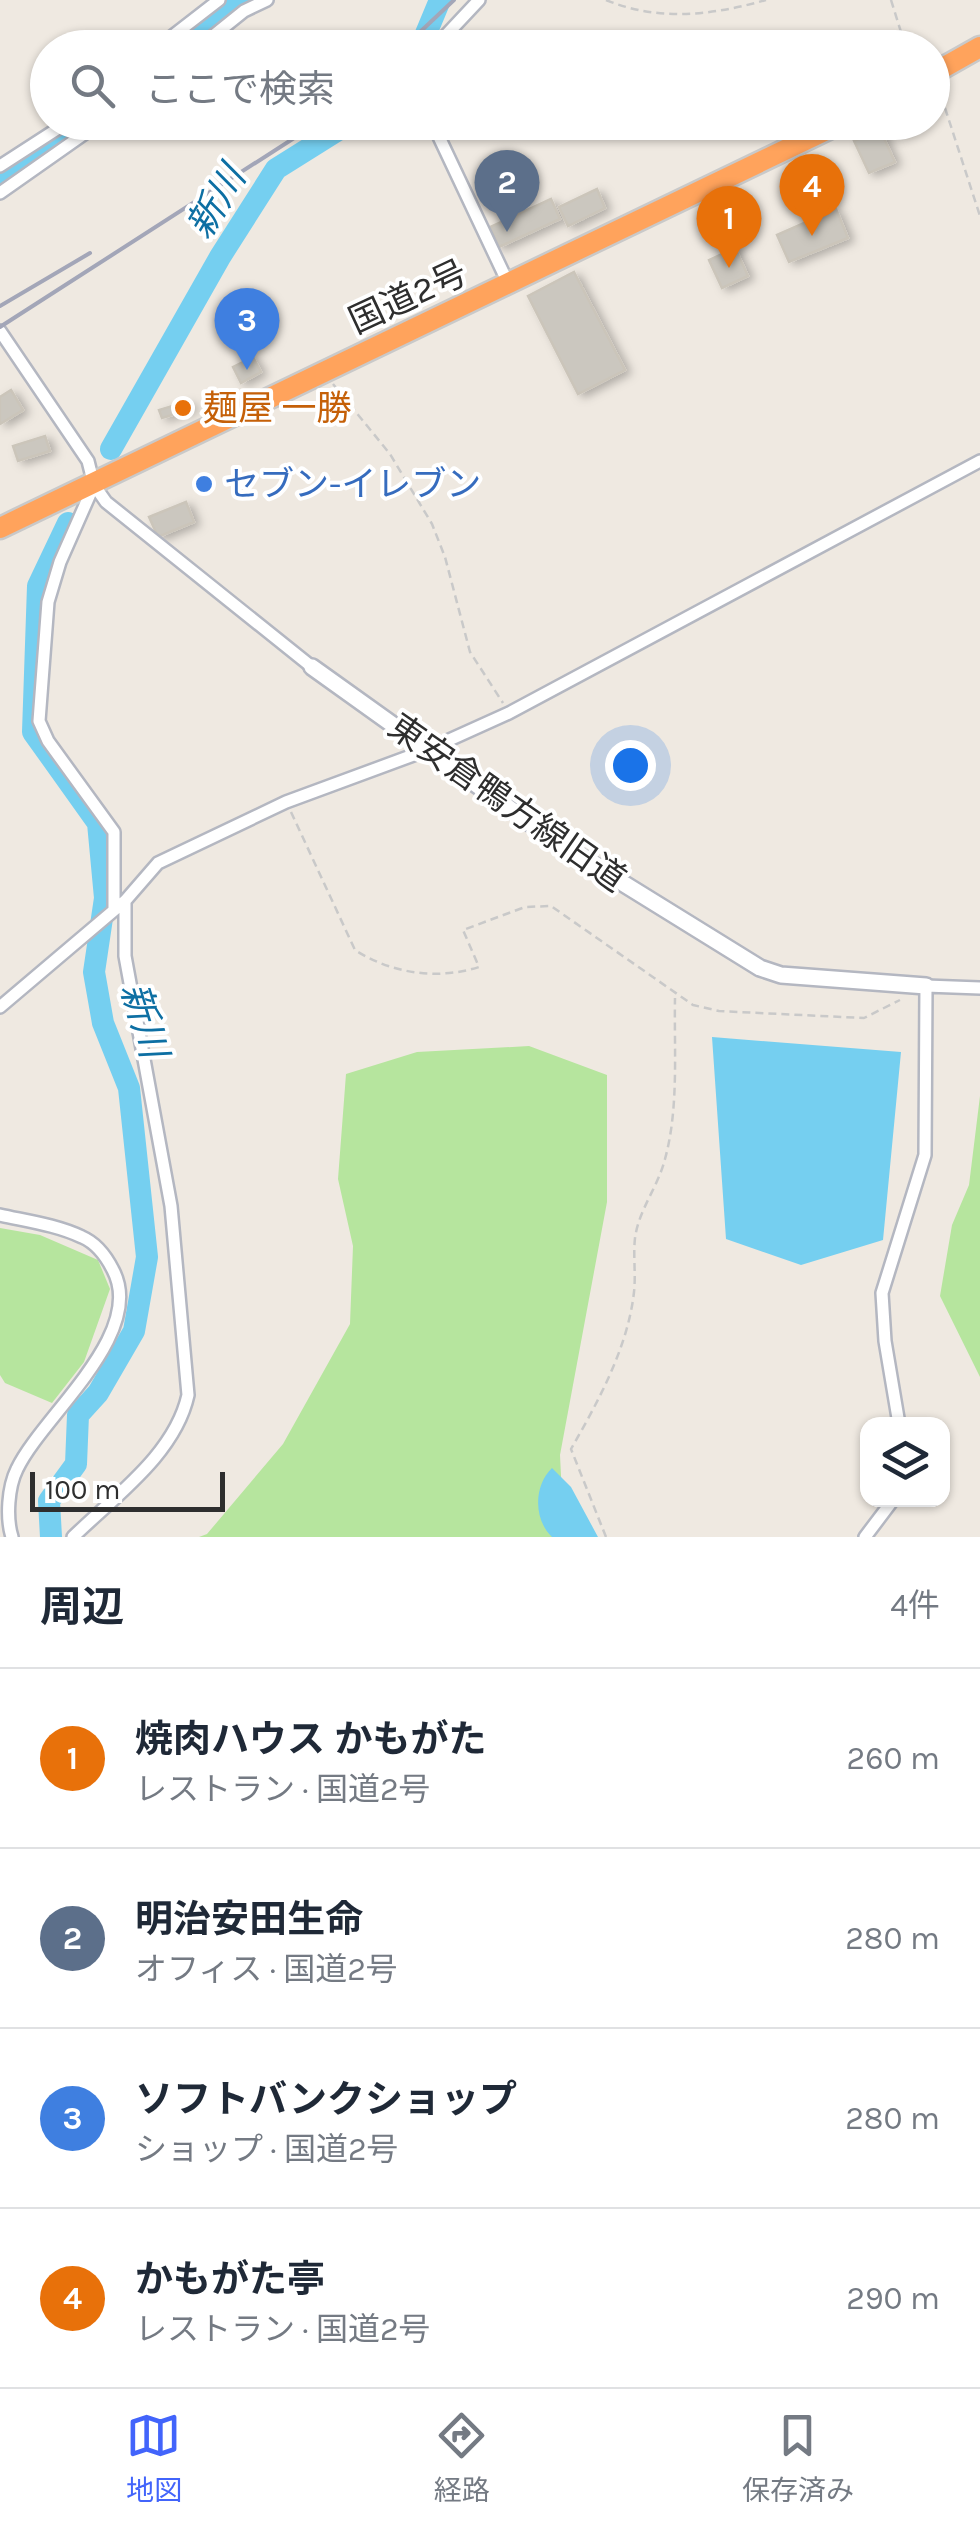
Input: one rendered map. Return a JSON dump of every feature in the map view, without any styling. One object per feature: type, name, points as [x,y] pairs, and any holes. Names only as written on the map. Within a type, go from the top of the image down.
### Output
[{"type":"highway","points":[[950,64],[980,46]]},
{"type":"highway","name":"国道2号","points":[[0,528],[807,140]]},
{"type":"street","points":[[180,30],[219,0]]},
{"type":"street","points":[[220,30],[244,11],[267,0]]},
{"type":"street","points":[[451,30],[479,0]]},
{"type":"street","points":[[0,166],[40,140]]},
{"type":"street","points":[[0,194],[76,140]]},
{"type":"street","points":[[441,140],[510,285]]},
{"type":"street","name":"東安倉鴨方線旧道","points":[[0,331],[88,462],[94,485],[106,502],[312,666],[558,843],[760,968],[781,975],[980,988]]},
{"type":"street","points":[[0,1007],[120,904],[158,863],[286,802],[427,750],[509,713],[980,461]]},
{"type":"street","points":[[74,1537],[156,1457],[183,1416],[188,1395],[171,1206],[125,956],[114,832],[48,741],[40,721],[48,602],[60,562],[94,485]]},
{"type":"street","points":[[899,1417],[885,1341],[882,1293],[925,1154],[921,986]]},
{"type":"street","points":[[0,1215],[81,1236],[108,1260],[119,1280],[119,1309],[104,1347],[16,1469],[10,1497],[12,1537]]},
{"type":"street","points":[[865,1537],[888,1507]]},
{"type":"path","points":[[606,0],[658,15],[692,15],[766,0]]},
{"type":"path","points":[[891,0],[900,30]]},
{"type":"path","points":[[950,123],[980,216]]},
{"type":"path","points":[[324,373],[390,454],[432,524],[445,557],[470,652],[509,713]]},
{"type":"path","points":[[286,802],[356,950],[375,963],[446,977],[479,968],[463,930],[525,907],[551,906],[675,996],[719,1011],[864,1018],[896,1004],[921,986]]},
{"type":"path","points":[[606,1537],[571,1449],[602,1394],[626,1326],[634,1294],[635,1239],[641,1212],[664,1163],[672,1129],[675,996]]},
{"type":"green space","points":[[529,1046],[607,1075],[607,1202],[560,1455],[564,1537],[199,1537],[207,1534],[283,1444],[350,1324],[353,1246],[338,1179],[346,1074],[417,1052]]},
{"type":"green space","points":[[980,1096],[980,1377],[940,1296],[952,1225],[969,1185]]},
{"type":"green space","points":[[0,1228],[40,1235],[98,1260],[110,1289],[84,1362],[52,1403],[5,1383],[0,1375]]},
{"type":"water","points":[[712,1037],[901,1052],[883,1240],[801,1265],[726,1239]]},
{"type":"water","points":[[552,1468],[571,1487],[598,1537],[552,1537],[546,1530],[538,1502],[542,1483]]},
{"type":"building","points":[[885,140],[895,162],[869,173],[854,141]]},
{"type":"building","points":[[597,189],[605,208],[568,226],[559,207]]},
{"type":"building","points":[[551,199],[560,219],[499,247],[490,227]]},
{"type":"building","points":[[836,209],[848,238],[789,262],[777,235]]},
{"type":"building","points":[[735,248],[748,276],[722,288],[709,260]]},
{"type":"building","points":[[574,272],[625,370],[578,394],[528,296]]},
{"type":"building","points":[[253,357],[261,372],[241,383],[233,367]]},
{"type":"building","points":[[11,390],[23,410],[0,424],[0,397]]},
{"type":"building","points":[[189,401],[192,409],[162,418],[159,410]]},
{"type":"building","points":[[45,436],[50,451],[18,461],[13,446]]},
{"type":"building","points":[[186,502],[194,522],[158,537],[149,517]]},
{"type":"waterway","points":[[203,30],[242,0]]},
{"type":"waterway","name":"新川","points":[[428,30],[440,0]]},
{"type":"waterway","points":[[0,181],[61,140]]},
{"type":"waterway","name":"新川","points":[[111,449],[220,257],[276,169],[322,140]]},
{"type":"waterway","name":"新川","points":[[51,1537],[49,1501],[76,1464],[78,1415],[98,1393],[134,1331],[147,1257],[129,1088],[103,1023],[94,972],[105,898],[98,823],[33,732],[38,586],[68,523]]},
{"type":"railway","points":[[422,30],[454,0]]},
{"type":"railway","points":[[0,327],[291,140]]},
{"type":"railway","points":[[0,306],[90,253]]},
{"type":"place","name":"明治安田生命","points":[[507,232]]},
{"type":"place","name":"かもがた亭","points":[[812,236]]},
{"type":"place","name":"焼肉ハウス かもがた","points":[[729,268]]},
{"type":"place","name":"ソフトバンクショップ","points":[[247,370]]},
{"type":"place","name":"麺屋 一勝","points":[[183,408]]},
{"type":"place","name":"セブン-イレブン","points":[[204,484]]}]
